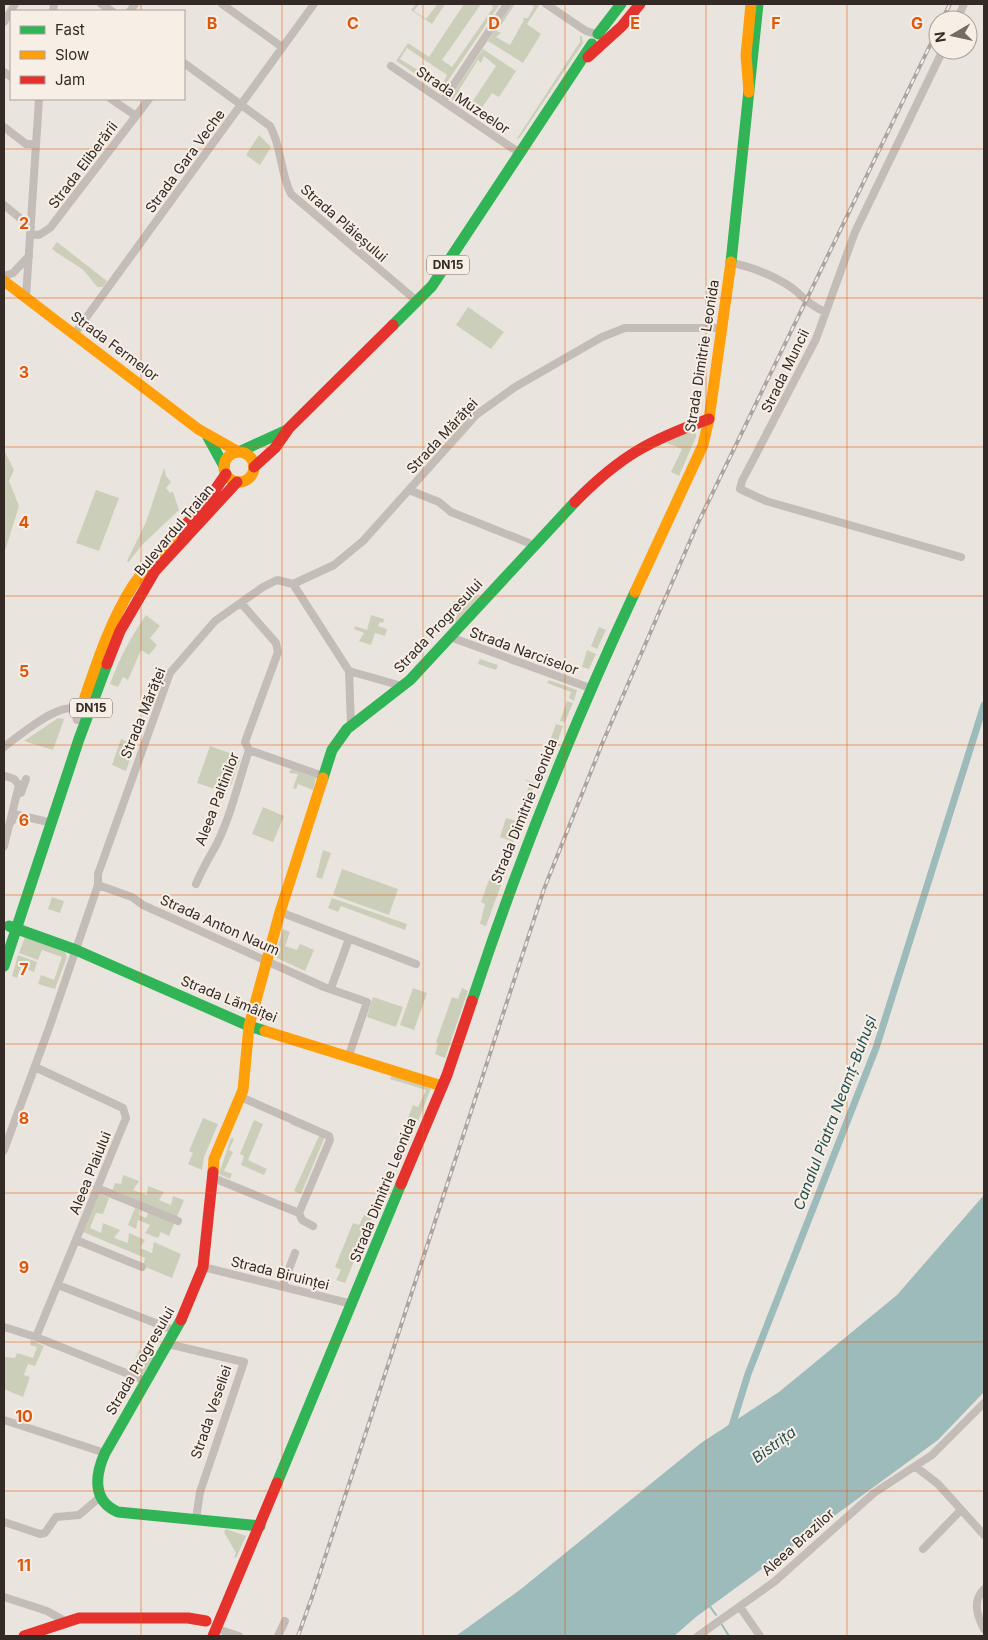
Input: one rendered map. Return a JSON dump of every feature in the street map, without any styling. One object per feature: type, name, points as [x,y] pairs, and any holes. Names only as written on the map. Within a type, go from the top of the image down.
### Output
[{"type":"main road","points":[[596,39],[625,23],[640,4]]},
{"type":"main road","points":[[749,92],[746,56],[751,4]]},
{"type":"main road","name":"Strada Dimitrie Leonida","points":[[213,1628],[225,1608],[260,1526],[442,1086],[505,900],[590,688],[703,445],[709,419],[731,263],[758,4]]},
{"type":"main road","name":"DN15","points":[[237,482],[247,480],[254,467],[275,448],[289,428],[418,302],[450,263],[618,7]]},
{"type":"main road","name":"Strada Fermelor","points":[[4,281],[75,333],[208,436],[224,446],[239,451]]},
{"type":"main road","name":"Strada Progresului","points":[[104,1453],[176,1331],[186,1312],[202,1267],[214,1160],[241,1097],[249,1026],[280,912],[334,744],[351,726],[402,686],[450,637],[534,545],[588,490],[625,457],[653,442],[709,419]]},
{"type":"main road","name":"DN15","points":[[225,470],[229,455],[266,441],[289,428]]},
{"type":"main road","name":"Strada Fermelor","points":[[208,436],[225,470]]},
{"type":"main road","points":[[239,451],[252,458],[254,467]]},
{"type":"main road","points":[[225,470],[237,482]]},
{"type":"main road","name":"Bulevardul Traian","points":[[4,966],[12,927],[44,822],[77,720],[107,640],[140,575],[212,496],[225,470]]},
{"type":"main road","name":"Bulevardul Traian","points":[[4,942],[12,927],[79,739],[120,632],[156,571],[237,482]]},
{"type":"main road","name":"Strada Lămâiței","points":[[12,927],[76,950],[249,1026],[349,1055],[442,1086]]},
{"type":"main road","points":[[104,1453],[98,1475],[99,1498],[107,1507],[118,1512],[260,1526]]},
{"type":"main road","points":[[24,1636],[65,1621],[96,1617],[188,1618],[213,1628]]},
{"type":"street","points":[[222,4],[282,47]]},
{"type":"street","name":"Strada Gara Veche","points":[[75,333],[314,4]]},
{"type":"street","points":[[443,101],[507,4]]},
{"type":"street","points":[[546,4],[596,39]]},
{"type":"street","name":"Strada Muncii","points":[[938,60],[855,232],[816,339],[742,481],[740,489],[766,501],[962,557]]},
{"type":"street","name":"Strada Plăieșului","points":[[185,65],[270,126],[273,131],[286,185],[291,194],[418,302]]},
{"type":"street","name":"Strada Muzeelor","points":[[391,66],[522,154]]},
{"type":"street","points":[[26,298],[39,100]]},
{"type":"street","points":[[113,100],[136,116]]},
{"type":"street","name":"Strada Eliberării","points":[[31,231],[39,235],[50,228],[147,100]]},
{"type":"street","points":[[4,127],[26,144],[36,144]]},
{"type":"street","points":[[4,205],[31,231]]},
{"type":"street","points":[[4,276],[13,272],[29,256]]},
{"type":"street","points":[[731,263],[742,265],[776,280],[795,291],[807,303],[825,312]]},
{"type":"street","name":"Strada Mărăței","points":[[4,1150],[76,950],[98,885],[98,874],[103,859],[170,674],[215,621],[274,581],[293,584],[334,565],[344,558],[363,541],[464,426],[488,404],[602,337],[625,328],[722,328]]},
{"type":"street","points":[[409,490],[439,502],[451,512],[534,545]]},
{"type":"street","points":[[293,584],[349,671],[351,726]]},
{"type":"street","name":"Aleea Paltinilor","points":[[241,603],[278,647],[245,742],[249,750],[323,776]]},
{"type":"street","name":"Strada Narciselor","points":[[450,637],[590,688]]},
{"type":"street","points":[[349,671],[402,686]]},
{"type":"street","points":[[4,747],[58,710],[74,709],[77,720]]},
{"type":"street","name":"Aleea Paltinilor","points":[[196,884],[222,830],[249,750]]},
{"type":"street","points":[[5,776],[14,779],[19,785],[6,830],[8,834]]},
{"type":"street","points":[[4,846],[26,779]]},
{"type":"street","points":[[14,814],[44,822]]},
{"type":"street","name":"Strada Anton Naum","points":[[98,885],[132,897],[143,905],[367,1002],[349,1055]]},
{"type":"street","points":[[280,912],[416,964]]},
{"type":"street","points":[[331,988],[349,939]]},
{"type":"street","name":"Aleea Plaiului","points":[[35,1067],[123,1108],[126,1112],[126,1118],[36,1337]]},
{"type":"street","points":[[241,1097],[329,1136],[330,1140],[298,1213]]},
{"type":"street","points":[[211,1177],[298,1213],[302,1220],[314,1226]]},
{"type":"street","points":[[97,1188],[178,1221]]},
{"type":"street","points":[[76,1240],[142,1267]]},
{"type":"street","points":[[283,1285],[295,1253]]},
{"type":"street","name":"Strada Biruinței","points":[[202,1267],[283,1285],[352,1304]]},
{"type":"street","points":[[58,1285],[176,1331]]},
{"type":"street","points":[[4,1327],[36,1337],[146,1381]]},
{"type":"street","name":"Strada Veseliei","points":[[168,1344],[244,1362],[200,1492],[196,1519]]},
{"type":"street","name":"Aleea Brazilor","points":[[698,1636],[709,1633],[774,1582],[860,1504],[932,1455],[984,1403]]},
{"type":"street","points":[[4,1420],[104,1453]]},
{"type":"street","points":[[916,1467],[938,1484],[984,1534]]},
{"type":"street","points":[[4,1522],[40,1534],[45,1533],[56,1517],[79,1515],[99,1498]]},
{"type":"street","points":[[924,1550],[962,1510]]},
{"type":"street","points":[[984,1589],[976,1605],[977,1614],[984,1629]]},
{"type":"street","points":[[4,1597],[47,1611],[65,1621]]},
{"type":"street","points":[[740,1607],[760,1636]]},
{"type":"street","points":[[278,1636],[285,1622]]},
{"type":"street","points":[[213,1628],[239,1636]]},
{"type":"green space","points":[[416,4],[419,4],[414,11],[426,19],[436,6],[435,4],[445,4],[432,24],[411,10]]},
{"type":"green space","points":[[464,4],[481,4],[442,60],[452,67],[493,8],[491,4],[500,4],[441,91],[396,61],[408,43],[429,57]],"holes":[[[407,48],[447,75],[442,85],[400,59]]]},
{"type":"green space","points":[[511,4],[515,4],[497,31],[501,33],[496,37],[510,45],[524,20],[523,18],[528,18],[534,7],[530,4],[540,4],[527,24],[541,34],[523,63],[488,41]]},
{"type":"green space","points":[[580,36],[582,36],[583,43],[520,137],[516,140],[580,42]]},
{"type":"green space","points":[[483,49],[516,71],[499,97],[492,93],[479,112],[499,126],[498,128],[506,133],[504,135],[450,98]],"holes":[[[484,56],[496,66],[471,104],[458,98],[462,92],[459,90],[478,60],[481,63]]]},
{"type":"green space","points":[[259,135],[271,147],[260,165],[246,155]]},
{"type":"green space","points":[[57,242],[107,281],[103,287],[98,287],[82,269],[52,249]]},
{"type":"green space","points":[[468,307],[504,332],[491,349],[456,325]]},
{"type":"green space","points":[[692,430],[696,432],[696,437],[679,476],[671,472],[682,449],[664,442]]},
{"type":"green space","points":[[4,450],[14,470],[9,481],[19,506],[4,554]]},
{"type":"green space","points":[[164,468],[166,476],[171,482],[166,488],[170,493],[173,492],[179,510],[141,546],[129,562],[127,561],[146,522]]},
{"type":"green space","points":[[96,490],[119,498],[99,551],[76,543]]},
{"type":"green space","points":[[466,594],[480,598],[458,623],[448,619],[454,601],[462,603]]},
{"type":"green space","points":[[146,615],[160,626],[150,638],[157,645],[149,655],[141,650],[128,680],[123,677],[118,687],[110,684],[126,648]]},
{"type":"green space","points":[[371,615],[384,619],[383,623],[380,622],[378,626],[387,629],[385,636],[375,633],[371,645],[359,641],[364,633],[354,629],[355,626],[367,630]]},
{"type":"green space","points":[[599,627],[606,630],[597,649],[591,646]]},
{"type":"green space","points":[[587,650],[596,654],[589,669],[582,667]]},
{"type":"green space","points":[[480,659],[498,665],[496,670],[478,664]]},
{"type":"green space","points":[[549,680],[577,690],[574,701],[569,698],[571,692],[547,683]]},
{"type":"green space","points":[[567,701],[573,703],[565,722],[560,721]]},
{"type":"green space","points":[[58,718],[64,719],[53,750],[24,741]]},
{"type":"green space","points":[[556,724],[563,726],[557,743],[550,741]]},
{"type":"green space","points":[[121,739],[135,745],[126,771],[112,765]]},
{"type":"green space","points":[[210,746],[241,757],[231,785],[224,783],[221,791],[197,783]]},
{"type":"green space","points":[[291,769],[316,778],[313,790],[298,784],[296,789],[293,788],[298,774],[289,773]]},
{"type":"green space","points":[[524,779],[535,783],[513,842],[500,837],[506,818],[516,821],[530,783]]},
{"type":"green space","points":[[263,807],[284,816],[273,842],[252,834]]},
{"type":"green space","points":[[323,850],[331,853],[322,879],[316,877]]},
{"type":"green space","points":[[507,857],[511,858],[486,926],[480,924],[485,904],[481,902],[490,877],[495,878],[502,860],[505,861]]},
{"type":"green space","points":[[342,869],[398,889],[389,915],[333,895]]},
{"type":"green space","points":[[52,897],[64,901],[60,913],[48,909]]},
{"type":"green space","points":[[332,898],[407,924],[405,930],[341,906],[338,912],[328,908]]},
{"type":"green space","points":[[283,929],[290,932],[285,946],[297,950],[300,944],[314,950],[305,971],[275,957]]},
{"type":"green space","points":[[25,937],[65,952],[67,957],[55,989],[38,984],[41,975],[54,980],[62,957],[42,950],[38,960],[19,953]]},
{"type":"green space","points":[[18,955],[37,962],[34,972],[21,967],[17,978],[12,976]]},
{"type":"green space","points":[[413,988],[427,993],[414,1030],[400,1025]]},
{"type":"green space","points":[[462,988],[468,991],[445,1058],[435,1054],[438,1044],[436,1042],[452,997],[458,999]]},
{"type":"green space","points":[[373,997],[403,1007],[396,1027],[367,1017]]},
{"type":"green space","points":[[392,1074],[431,1088],[408,1147],[403,1145],[407,1133],[403,1131],[413,1105],[418,1107],[426,1090],[390,1079]]},
{"type":"green space","points":[[203,1118],[218,1124],[204,1157],[202,1170],[188,1164],[193,1153],[189,1151]]},
{"type":"green space","points":[[254,1120],[263,1124],[248,1160],[267,1169],[264,1175],[241,1165],[244,1156],[240,1154]]},
{"type":"green space","points":[[291,1121],[323,1137],[324,1139],[301,1194],[294,1191],[319,1136],[290,1124]]},
{"type":"green space","points":[[231,1138],[234,1139],[229,1150],[233,1152],[224,1171],[232,1174],[230,1179],[219,1174]]},
{"type":"green space","points":[[123,1175],[139,1181],[133,1190],[147,1195],[148,1186],[164,1192],[159,1200],[171,1205],[173,1196],[184,1200],[169,1236],[161,1232],[158,1238],[145,1233],[150,1225],[138,1220],[136,1229],[128,1225],[135,1208],[140,1210],[139,1215],[146,1218],[150,1209],[111,1194],[115,1183],[121,1184]]},
{"type":"green space","points":[[99,1193],[109,1198],[103,1214],[96,1213],[90,1228],[101,1233],[103,1223],[120,1230],[114,1238],[128,1243],[129,1233],[145,1240],[140,1248],[152,1253],[154,1242],[181,1254],[172,1278],[143,1266],[145,1258],[83,1232]]},
{"type":"green space","points":[[364,1215],[372,1218],[345,1283],[336,1280],[341,1270],[335,1267],[353,1223],[359,1225]]},
{"type":"green space","points":[[31,1340],[44,1346],[35,1366],[28,1364],[24,1375],[30,1377],[23,1397],[4,1389],[4,1357],[15,1358],[17,1353],[33,1358],[37,1347],[30,1345]]},
{"type":"green space","points":[[139,1350],[154,1357],[143,1375],[131,1369]]},
{"type":"green space","points":[[226,1529],[246,1536],[236,1558],[234,1557],[236,1553],[224,1532]]},
{"type":"water","name":"Bistrița","points":[[984,1195],[984,1392],[938,1440],[696,1617],[674,1636],[456,1636],[521,1589],[701,1443],[779,1392],[897,1295]]},
{"type":"waterway","name":"Canalul Piatra Neamț-Buhuși","points":[[731,1429],[748,1374],[876,1048],[984,705]]},
{"type":"waterway","points":[[709,1605],[716,1615]]},
{"type":"waterway","points":[[722,1625],[729,1636]]},
{"type":"railway","points":[[947,10],[950,4]]},
{"type":"railway","points":[[298,1636],[544,889],[602,744],[697,525],[928,50]]},
{"type":"traffic: fast","points":[[598,34],[621,4]]},
{"type":"traffic: fast","points":[[731,262],[758,4]]},
{"type":"traffic: fast","points":[[393,325],[432,286],[592,44]]},
{"type":"traffic: fast","points":[[241,451],[287,430]]},
{"type":"traffic: fast","points":[[208,437],[224,466]]},
{"type":"traffic: fast","points":[[323,778],[332,750],[347,729],[410,680],[575,502]]},
{"type":"traffic: fast","points":[[472,1001],[508,897],[547,794],[635,592]]},
{"type":"traffic: fast","points":[[4,966],[79,739],[107,664]]},
{"type":"traffic: fast","points":[[9,926],[76,950],[249,1026],[265,1031]]},
{"type":"traffic: fast","points":[[277,1483],[401,1184]]},
{"type":"traffic: fast","points":[[181,1320],[105,1453],[98,1478],[100,1494],[104,1501],[118,1512],[260,1526]]},
{"type":"traffic: slow","points":[[749,92],[746,55],[751,4]]},
{"type":"traffic: slow","points":[[635,592],[703,445],[709,419],[731,262]]},
{"type":"traffic: slow","points":[[4,281],[198,429],[237,451]]},
{"type":"traffic: slow","points":[[239,452],[250,456],[254,467],[250,478],[239,482],[228,478],[224,467],[228,456],[239,452]]},
{"type":"traffic: slow","points":[[85,697],[106,640],[124,600],[142,573],[178,533]]},
{"type":"traffic: slow","points":[[213,1172],[214,1159],[243,1090],[249,1026],[280,912],[323,778]]},
{"type":"traffic: slow","points":[[265,1031],[442,1086]]},
{"type":"traffic: jam","points":[[588,57],[622,26],[640,4]]},
{"type":"traffic: jam","points":[[254,467],[275,448],[289,428],[393,325]]},
{"type":"traffic: jam","points":[[575,502],[591,486],[637,451],[670,434],[709,419]]},
{"type":"traffic: jam","points":[[178,533],[208,500],[226,474]]},
{"type":"traffic: jam","points":[[107,664],[120,631],[155,571],[237,482]]},
{"type":"traffic: jam","points":[[401,1184],[447,1075],[472,1001]]},
{"type":"traffic: jam","points":[[181,1320],[203,1267],[213,1172]]},
{"type":"traffic: jam","points":[[213,1636],[277,1483]]},
{"type":"traffic: jam","points":[[24,1636],[79,1618],[188,1618],[206,1621]]}]
